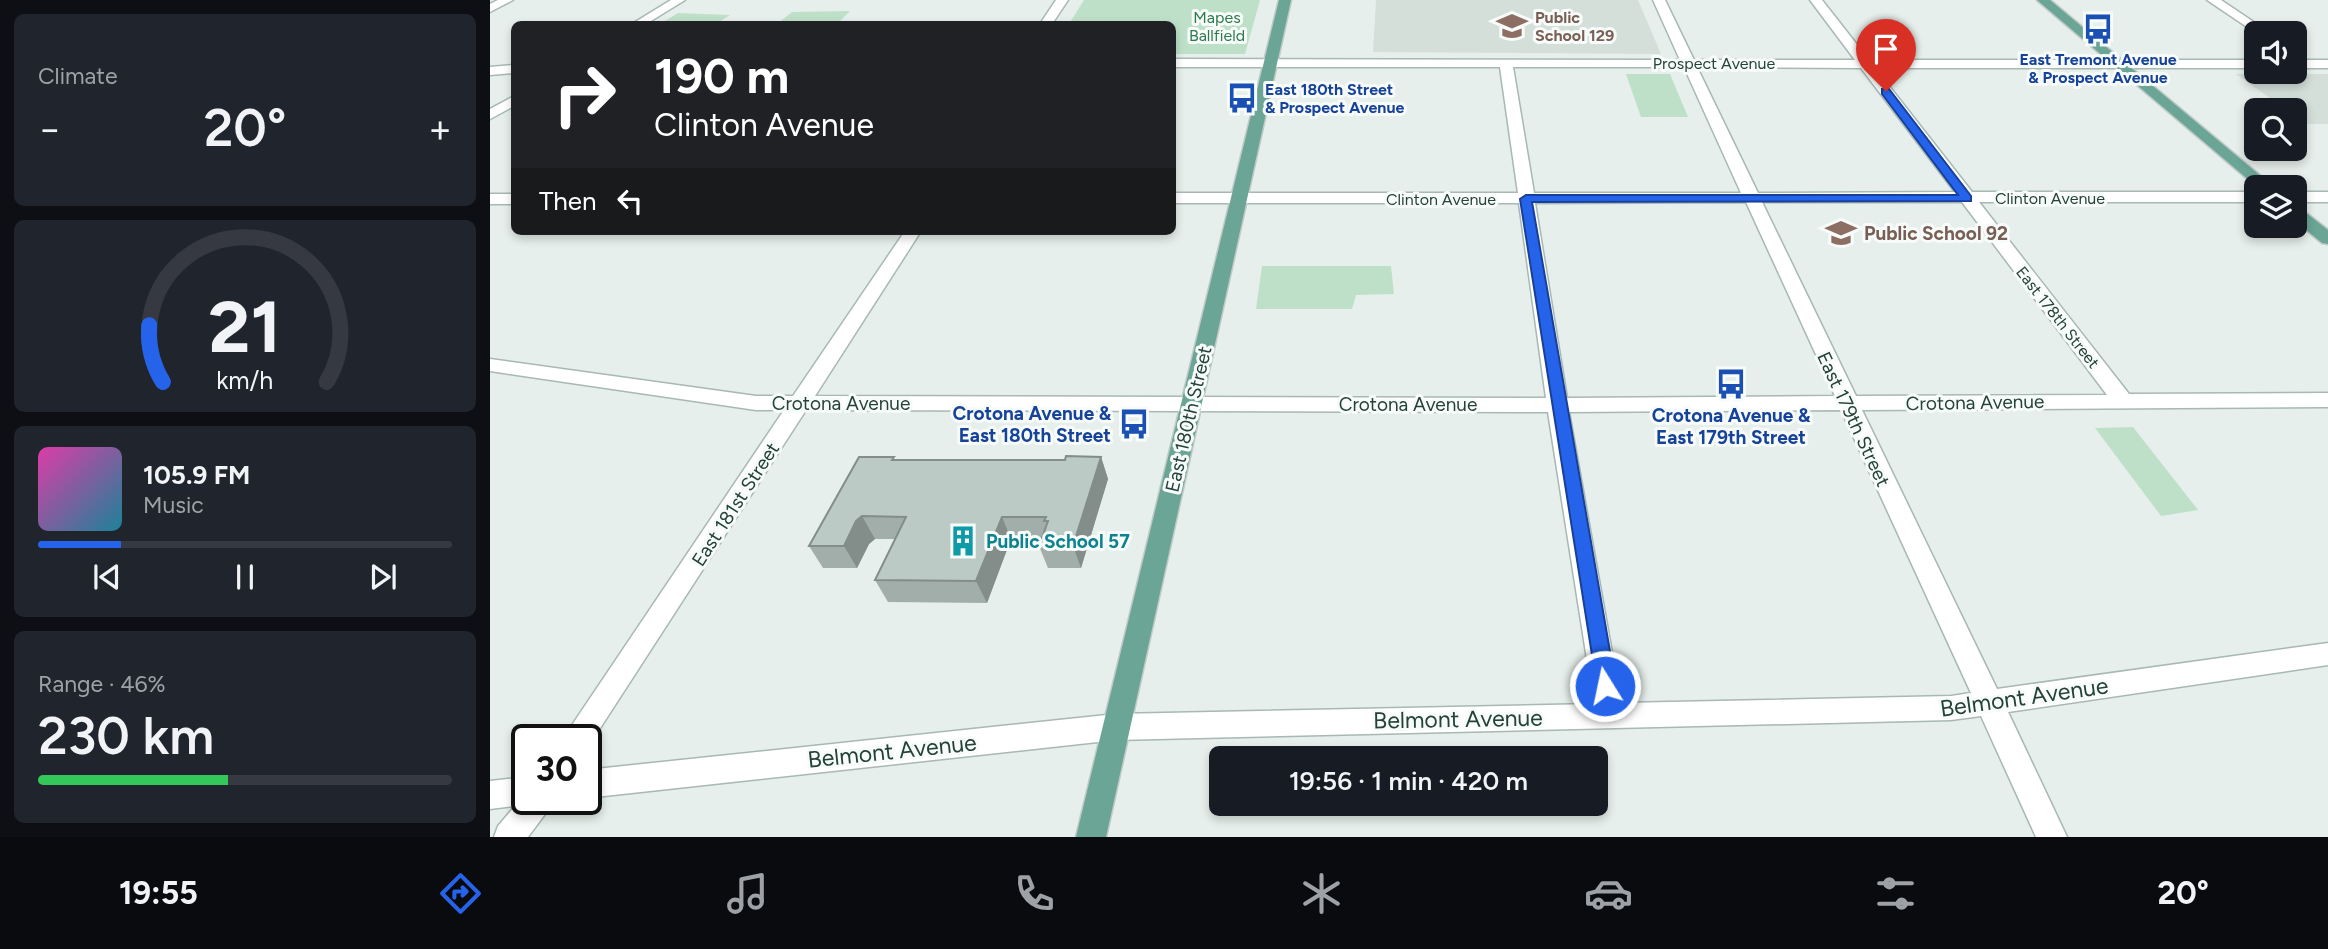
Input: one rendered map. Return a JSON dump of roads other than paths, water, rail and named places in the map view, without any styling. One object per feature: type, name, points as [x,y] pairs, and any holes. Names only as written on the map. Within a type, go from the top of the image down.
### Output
[{"type":"main road","name":"East 180th Street","points":[[1091,837],[1285,0]]},
{"type":"main road","points":[[2043,0],[2252,175]]},
{"type":"main road","points":[[2307,222],[2328,239]]},
{"type":"street","points":[[490,8],[507,0]]},
{"type":"street","points":[[643,21],[678,0]]},
{"type":"street","points":[[1048,21],[1062,0]]},
{"type":"street","name":"East 179th Street","points":[[1659,0],[2052,837]]},
{"type":"street","name":"East 178th Street","points":[[1816,0],[2122,400]]},
{"type":"street","points":[[2213,0],[2245,21]]},
{"type":"street","points":[[2307,61],[2311,64]]},
{"type":"street","name":"Prospect Avenue","points":[[1176,63],[2244,64]]},
{"type":"street","points":[[1506,64],[1610,716]]},
{"type":"street","points":[[2307,64],[2328,64]]},
{"type":"street","points":[[490,71],[511,69]]},
{"type":"street","points":[[490,114],[511,102]]},
{"type":"street","name":"Clinton Avenue","points":[[1176,198],[2244,197]]},
{"type":"street","points":[[2307,197],[2328,197]]},
{"type":"street","points":[[490,199],[511,199]]},
{"type":"street","name":"East 181st Street","points":[[589,724],[910,235]]},
{"type":"street","name":"Crotona Avenue","points":[[490,365],[756,403],[1559,405],[2328,400]]},
{"type":"street","name":"Belmont Avenue","points":[[602,782],[1116,727],[1918,710],[1988,703],[2328,654]]},
{"type":"street","points":[[490,795],[511,792]]},
{"type":"street","points":[[509,837],[526,815]]},
{"type":"place","name":"Public School 129","points":[[1512,26]]},
{"type":"place","name":"East Tremont Avenue & Prospect Avenue","points":[[2098,29]]},
{"type":"place","name":"East 180th Street & Prospect Avenue","points":[[1242,98]]},
{"type":"place","name":"Public School 92","points":[[1841,233]]},
{"type":"place","name":"Crotona Avenue & East 179th Street","points":[[1731,384]]},
{"type":"place","name":"Crotona Avenue & East 180th Street","points":[[1134,424]]},
{"type":"place","name":"Public School 57","points":[[963,541]]},
{"type":"park label","name":"Mapes Ballfield","points":[[1217,26]]}]
